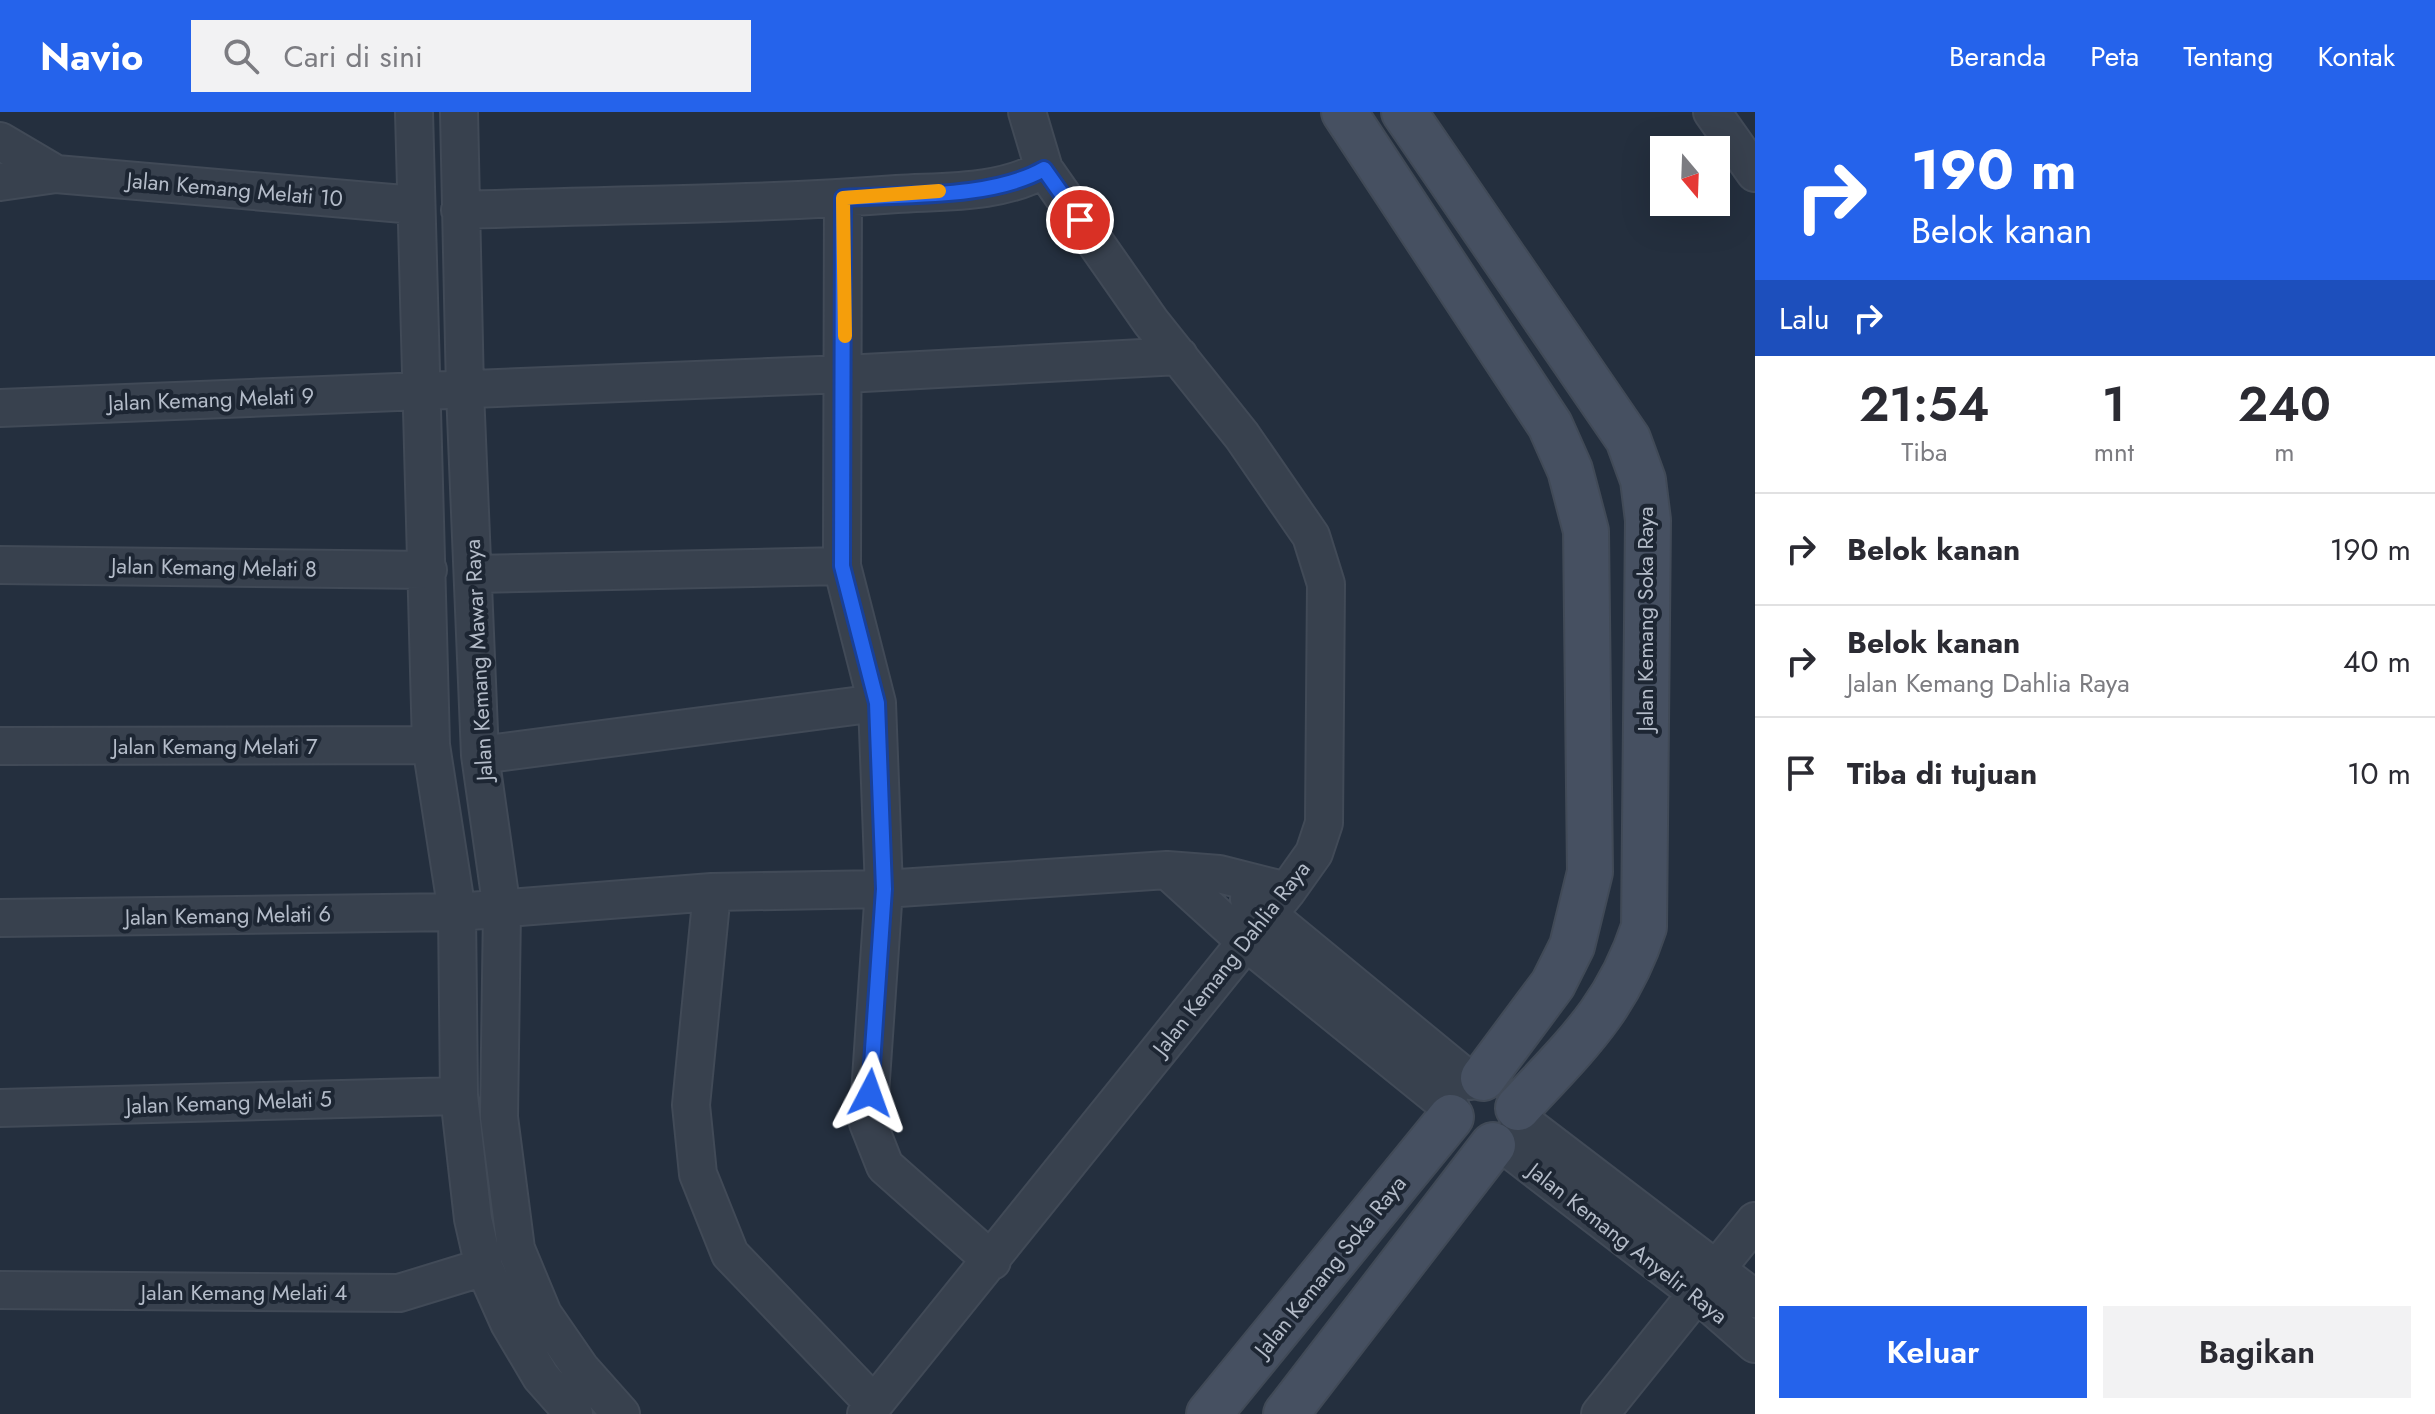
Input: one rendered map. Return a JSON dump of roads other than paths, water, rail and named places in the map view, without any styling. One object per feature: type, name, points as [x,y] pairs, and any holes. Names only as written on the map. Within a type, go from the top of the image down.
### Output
[{"type":"street","name":"Jalan Kemang Mawar Raya","points":[[414,112],[431,745],[457,912],[459,1096],[473,1219],[484,1267],[509,1323],[541,1377],[574,1414]]},
{"type":"street","name":"Jalan Kemang Mawar Raya","points":[[459,112],[465,391],[480,755],[502,910],[499,1117],[516,1249],[543,1314],[581,1369],[621,1414]]},
{"type":"street","name":"Jalan Kemang Dahlia Raya","points":[[870,1409],[992,1261],[1266,915],[1314,853],[1324,823],[1326,584],[1311,536],[1242,436],[1179,356],[1044,169],[1027,112]]},
{"type":"street","name":"Jalan Kemang Soka Raya","points":[[1209,1414],[1553,984],[1572,946],[1590,872],[1586,531],[1570,470],[1550,425],[1344,112]]},
{"type":"street","name":"Jalan Kemang Soka Raya","points":[[1286,1414],[1507,1128],[1602,1016],[1631,968],[1644,927],[1648,520],[1643,480],[1628,439],[1404,112]]},
{"type":"street","points":[[1712,112],[1755,173]]},
{"type":"street","name":"Jalan Kemang Melati 10","points":[[0,141],[56,174]]},
{"type":"street","points":[[460,210],[843,198],[997,187],[1025,180],[1044,169]]},
{"type":"street","name":"Jalan Kemang Melati 10","points":[[0,182],[56,174],[415,205]]},
{"type":"street","points":[[843,198],[845,374],[842,566],[877,703],[884,889],[868,1123],[885,1166],[992,1261]]},
{"type":"street","name":"Jalan Kemang Melati 9","points":[[0,408],[465,391],[1179,356]]},
{"type":"street","name":"Jalan Kemang Melati 8","points":[[0,565],[428,570]]},
{"type":"street","points":[[473,574],[842,566]]},
{"type":"street","points":[[480,755],[877,703]]},
{"type":"street","name":"Jalan Kemang Melati 7","points":[[0,746],[431,745]]},
{"type":"street","points":[[1167,870],[1266,915],[1464,1096]]},
{"type":"street","name":"Jalan Kemang Melati 6","points":[[0,918],[457,912],[712,892],[884,889],[1167,870],[1219,874],[1266,915]]},
{"type":"street","points":[[712,892],[691,1105],[698,1174],[730,1254],[870,1409]]},
{"type":"street","points":[[1507,1086],[1507,1128],[1471,1143],[1461,1137],[1464,1096],[1507,1086]]},
{"type":"street","name":"Jalan Kemang Melati 5","points":[[0,1108],[459,1096]]},
{"type":"street","name":"Jalan Kemang Anyelir Raya","points":[[1507,1128],[1708,1282],[1755,1344]]},
{"type":"street","points":[[1600,1414],[1755,1221]]},
{"type":"street","name":"Jalan Kemang Melati 4","points":[[0,1290],[399,1293],[484,1267]]},
{"type":"street","name":"Jalan Kemang Anyelir Raya","points":[[1708,1282],[1755,1299]]}]
